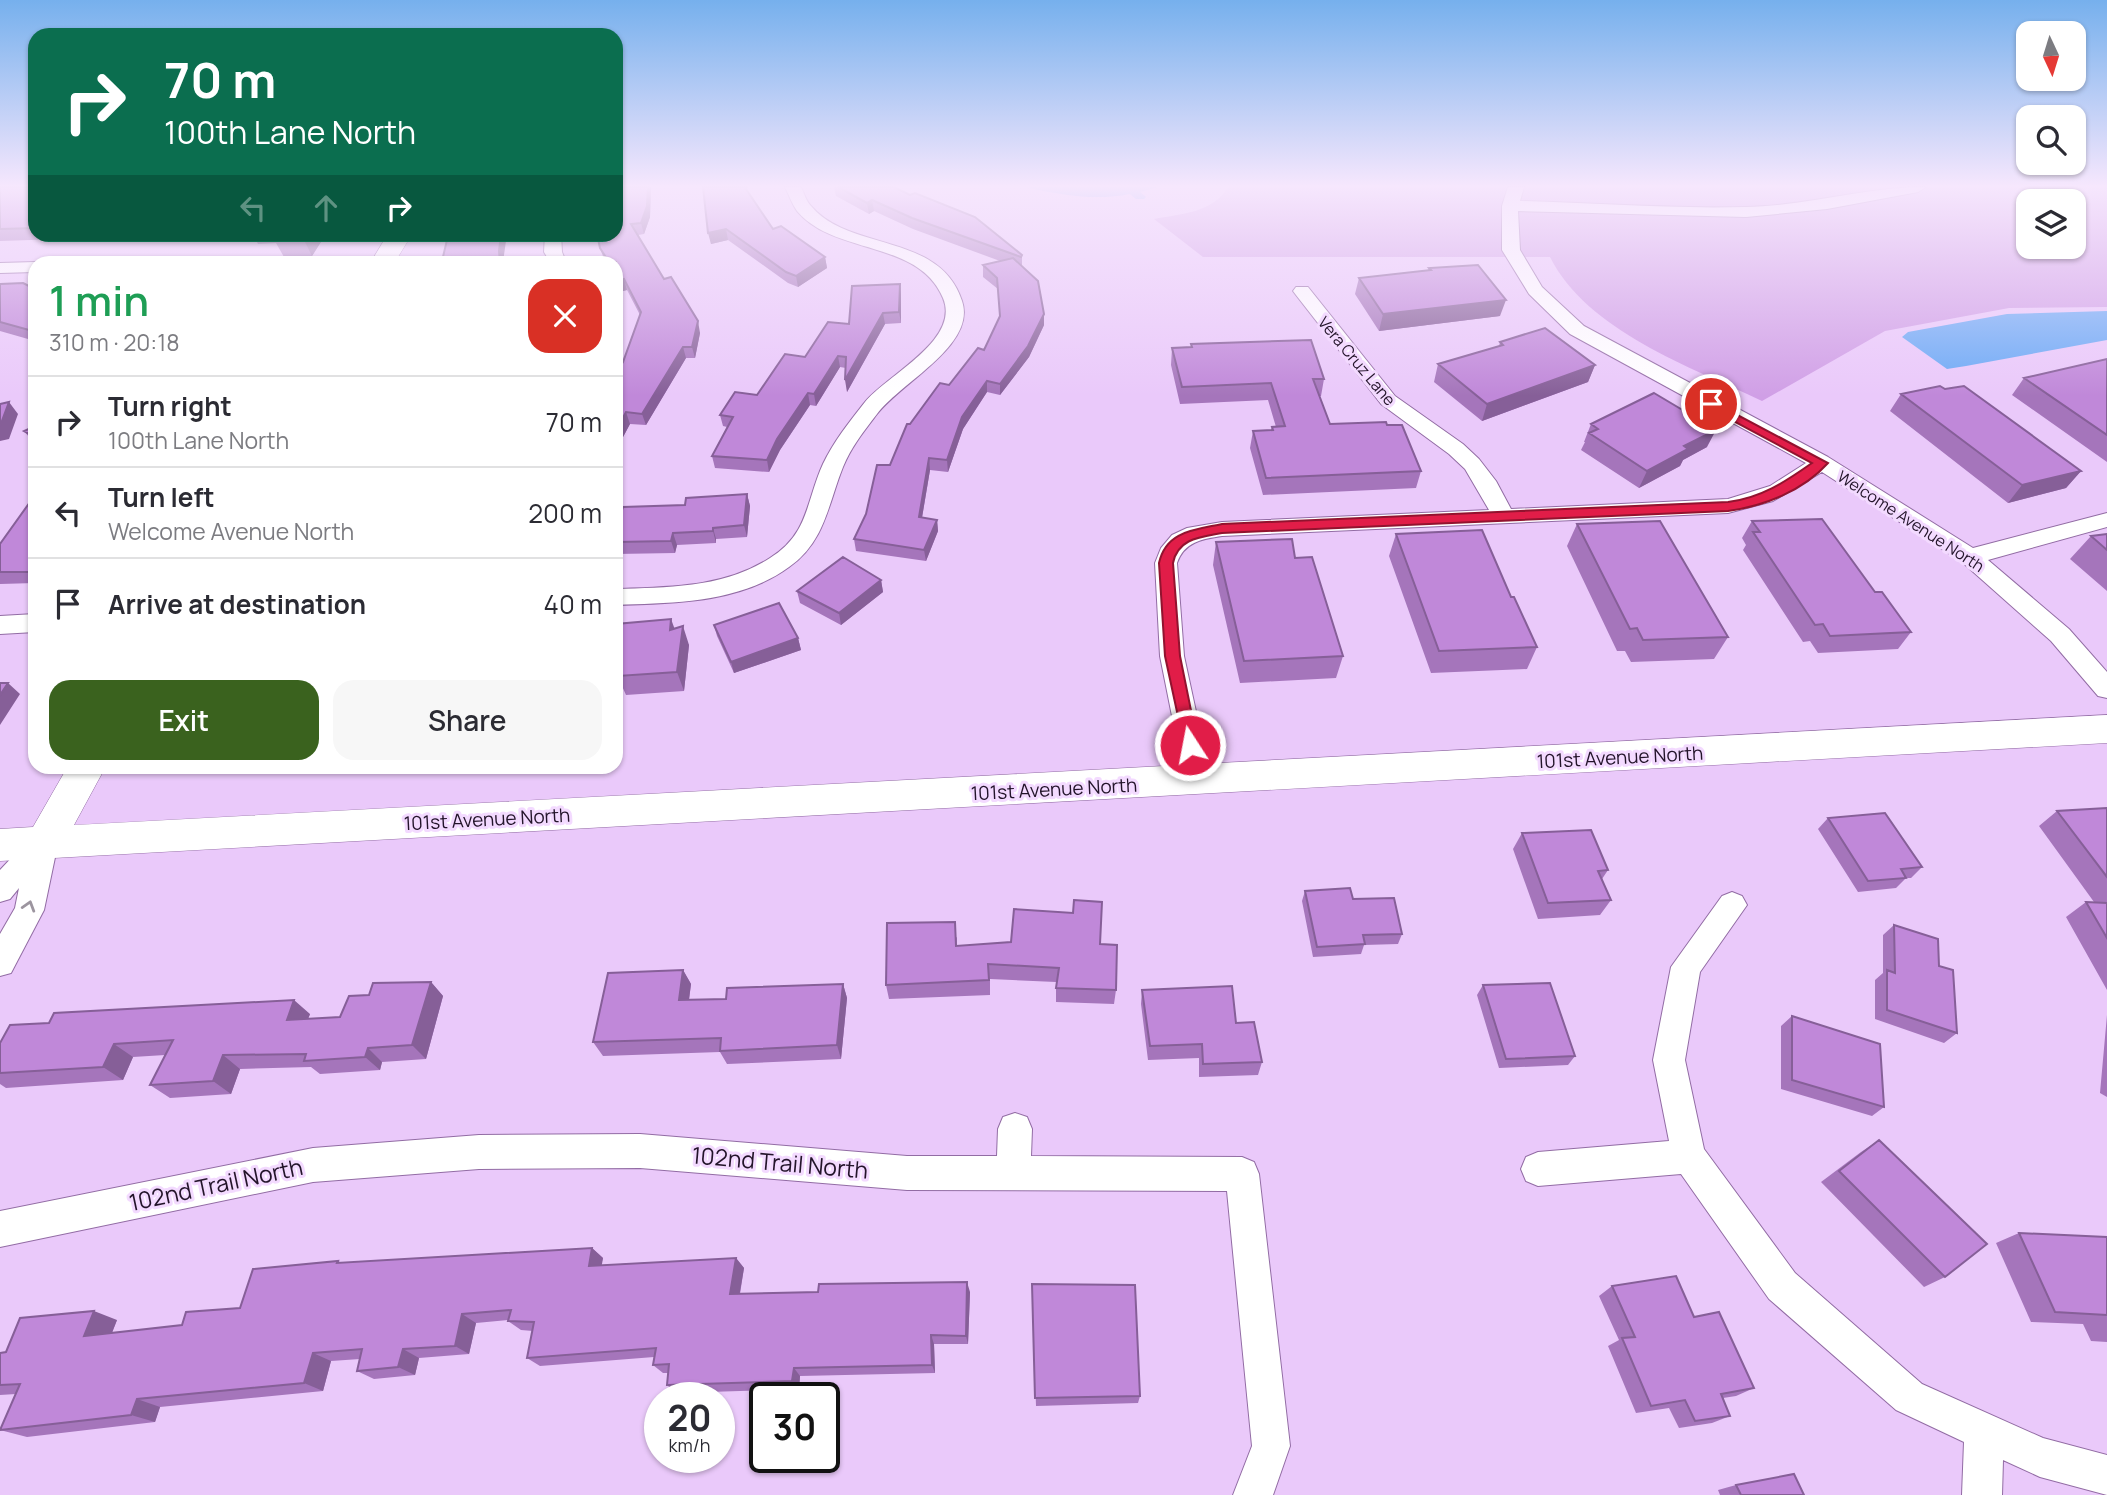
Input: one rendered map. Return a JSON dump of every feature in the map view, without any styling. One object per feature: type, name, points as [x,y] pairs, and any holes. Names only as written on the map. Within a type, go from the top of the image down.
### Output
[{"type":"street","points":[[623,597],[688,594],[725,587],[779,564],[800,548],[812,531],[831,470],[843,446],[875,403],[932,354],[945,340],[951,327],[955,313],[953,300],[943,281],[934,271],[906,257]]},
{"type":"street","name":"Welcome Avenue North","points":[[1515,257],[1535,290],[1577,330],[1821,463],[1970,557],[2060,635],[2107,689]]},
{"type":"street","points":[[0,268],[28,267]]},
{"type":"street","name":"Vera Cruz Lane","points":[[1302,291],[1388,400],[1401,412],[1456,449],[1472,464],[1485,481],[1503,515]]},
{"type":"street","points":[[1198,781],[1172,656],[1166,563],[1168,552],[1176,542],[1189,535],[1222,529],[1750,503],[1784,489],[1821,463]]},
{"type":"street","points":[[1970,557],[2107,520]]},
{"type":"street","points":[[0,625],[28,623]]},
{"type":"street","name":"101st Avenue North","points":[[0,845],[2107,729]]},
{"type":"street","points":[[0,890],[44,842],[83,774]]},
{"type":"street","points":[[0,963],[29,910],[44,842]]},
{"type":"street","points":[[1732,905],[1686,967],[1669,1060],[1689,1156],[1782,1286],[1909,1397],[2040,1457],[2107,1475]]},
{"type":"street","points":[[1013,1173],[1015,1129]]},
{"type":"street","name":"102nd Trail North","points":[[0,1229],[313,1165],[479,1152],[640,1151],[907,1173],[1242,1174],[1271,1446],[1253,1495]]},
{"type":"street","points":[[1538,1169],[1689,1156]]},
{"type":"street","points":[[1982,1495],[1984,1432]]},
{"type":"shaded area","points":[[1203,257],[2016,257],[2016,259],[2086,259],[2086,257],[2107,257],[2107,307],[2009,308],[1885,331],[1762,401],[1673,360],[1615,326],[1589,306],[1567,283],[1550,257]]},
{"type":"water","points":[[2107,311],[2107,340],[1947,369],[1902,337],[1908,332],[2007,314]]},
{"type":"building","points":[[623,257],[651,257],[664,279],[671,277],[698,321],[692,347],[683,347],[642,414],[626,412],[623,418],[623,362],[641,312],[624,279]]},
{"type":"building","points":[[765,257],[825,257],[796,276]]},
{"type":"building","points":[[1013,258],[1038,281],[1044,314],[1028,346],[1000,384],[987,381],[962,417],[947,460],[929,458],[919,517],[937,520],[924,550],[854,539],[866,514],[877,465],[890,465],[907,424],[910,424],[940,383],[949,385],[978,348],[984,350],[1000,316],[997,278],[983,265]]},
{"type":"building","points":[[1478,265],[1506,300],[1383,314],[1359,278],[1431,270],[1429,268]]},
{"type":"building","points":[[23,283],[28,286],[28,330],[0,322],[0,284]]},
{"type":"building","points":[[900,284],[899,312],[883,313],[845,380],[846,357],[838,356],[814,394],[808,393],[777,439],[767,460],[712,456],[733,417],[720,415],[735,392],[757,395],[785,354],[805,357],[828,322],[849,324],[852,286]]},
{"type":"building","points":[[1545,328],[1595,365],[1487,404],[1438,364],[1503,345],[1500,342]]},
{"type":"building","points":[[1311,340],[1324,379],[1313,379],[1330,424],[1386,422],[1387,425],[1402,425],[1421,471],[1266,478],[1253,431],[1285,426],[1271,383],[1182,387],[1172,348],[1192,347],[1191,344]]},
{"type":"building","points":[[2107,359],[2107,435],[2024,378]]},
{"type":"building","points":[[1940,386],[1945,389],[1964,386],[2081,471],[2022,485],[1901,394]]},
{"type":"building","points":[[1654,393],[1716,430],[1684,446],[1688,449],[1647,471],[1589,433],[1598,429],[1591,424]]},
{"type":"building","points":[[9,402],[0,426],[0,404]]},
{"type":"building","points":[[747,494],[744,525],[713,528],[713,531],[673,533],[671,541],[623,542],[623,507],[685,505],[686,498]]},
{"type":"building","points":[[28,505],[28,572],[0,572],[0,544]]},
{"type":"building","points":[[1822,519],[1875,592],[1882,592],[1911,632],[1830,636],[1823,624],[1815,625],[1753,532],[1760,532],[1752,521]]},
{"type":"building","points":[[1660,521],[1728,637],[1643,640],[1637,628],[1630,629],[1577,524]]},
{"type":"building","points":[[1482,530],[1511,597],[1514,597],[1537,647],[1439,651],[1396,534]]},
{"type":"building","points":[[2107,534],[2107,550],[2091,536]]},
{"type":"building","points":[[1292,539],[1295,558],[1312,557],[1343,656],[1244,661],[1216,542]]},
{"type":"building","points":[[843,557],[881,580],[839,613],[797,591]]},
{"type":"building","points":[[779,603],[798,638],[731,662],[714,625]]},
{"type":"building","points":[[671,619],[670,630],[683,626],[677,672],[623,676],[623,623]]},
{"type":"building","points":[[0,683],[8,683],[0,695]]},
{"type":"building","points":[[2107,808],[2107,877],[2057,811]]},
{"type":"building","points":[[1885,813],[1922,867],[1901,869],[1906,878],[1868,881],[1828,818]]},
{"type":"building","points":[[1591,830],[1608,870],[1598,871],[1611,900],[1548,903],[1522,833]]},
{"type":"building","points":[[1350,888],[1353,899],[1394,898],[1402,934],[1363,935],[1365,944],[1317,947],[1305,891]]},
{"type":"building","points":[[1074,900],[1102,902],[1100,944],[1117,945],[1116,990],[1056,988],[1059,968],[988,964],[989,980],[886,985],[887,923],[955,922],[956,946],[1011,942],[1014,909],[1073,913]]},
{"type":"building","points":[[2086,902],[2107,903],[2107,938]]},
{"type":"building","points":[[1894,925],[1938,939],[1939,966],[1953,970],[1957,1033],[1887,1010],[1887,970],[1895,973]]},
{"type":"building","points":[[683,970],[679,1000],[726,999],[727,988],[843,984],[837,1045],[720,1051],[721,1038],[593,1042],[608,973]]},
{"type":"building","points":[[431,982],[412,1045],[368,1048],[365,1057],[304,1061],[306,1054],[223,1055],[213,1081],[150,1085],[173,1040],[114,1044],[103,1067],[0,1073],[0,1043],[10,1025],[49,1023],[54,1013],[294,1000],[287,1020],[340,1017],[349,996],[369,995],[373,983]]},
{"type":"building","points":[[1550,983],[1575,1056],[1506,1059],[1483,985]]},
{"type":"building","points":[[1232,986],[1236,1023],[1254,1022],[1262,1062],[1203,1064],[1202,1044],[1150,1046],[1142,990]]},
{"type":"building","points":[[1792,1016],[1880,1044],[1884,1107],[1792,1080]]},
{"type":"building","points":[[1879,1140],[1987,1244],[1945,1277],[1839,1171]]},
{"type":"building","points":[[2019,1233],[2107,1237],[2107,1315],[2055,1312]]},
{"type":"building","points":[[592,1248],[589,1266],[736,1258],[730,1294],[818,1292],[819,1284],[967,1282],[966,1336],[931,1335],[932,1365],[794,1368],[792,1381],[667,1382],[669,1364],[653,1365],[656,1348],[527,1358],[534,1322],[508,1321],[511,1310],[462,1314],[455,1346],[403,1349],[398,1367],[357,1371],[362,1349],[313,1353],[304,1383],[137,1399],[131,1415],[0,1430],[20,1384],[0,1385],[0,1353],[6,1352],[20,1318],[94,1311],[84,1336],[182,1325],[186,1312],[240,1308],[253,1269],[338,1261],[337,1263]]},
{"type":"building","points":[[1676,1276],[1694,1317],[1719,1312],[1754,1388],[1721,1394],[1730,1416],[1695,1421],[1685,1400],[1651,1406],[1622,1338],[1635,1337],[1612,1286]]},
{"type":"building","points":[[1032,1284],[1135,1285],[1140,1396],[1035,1398]]},
{"type":"building","points":[[1794,1474],[1804,1495],[1741,1495],[1736,1485]]},
{"type":"route","points":[[1190,745],[1172,656],[1166,563],[1168,552],[1176,542],[1189,535],[1222,529],[1728,506],[1767,497],[1784,489],[1821,463],[1711,404]]}]
